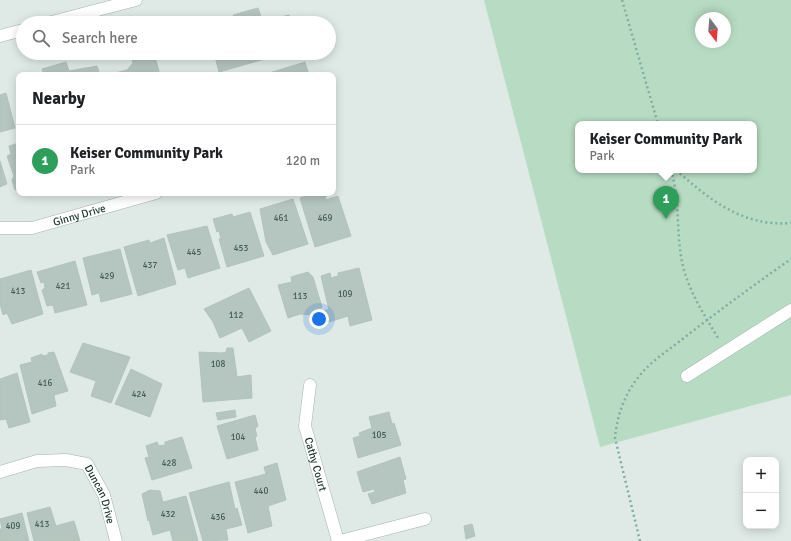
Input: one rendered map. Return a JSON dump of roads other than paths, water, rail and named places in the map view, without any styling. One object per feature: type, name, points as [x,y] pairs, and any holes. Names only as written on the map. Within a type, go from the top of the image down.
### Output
[{"type":"street","points":[[75,16],[136,0]]},
{"type":"street","points":[[0,36],[16,32]]},
{"type":"street","name":"Ginny Drive","points":[[0,228],[32,228],[145,196]]},
{"type":"street","points":[[688,376],[791,310]]},
{"type":"street","name":"Cathy Court","points":[[310,385],[305,426],[339,541]]},
{"type":"street","name":"Duncan Drive","points":[[0,472],[37,461],[66,460],[86,464],[104,495],[116,541]]},
{"type":"street","points":[[339,541],[425,519]]},
{"type":"place","name":"Keiser Community Park","points":[[666,219]]}]
